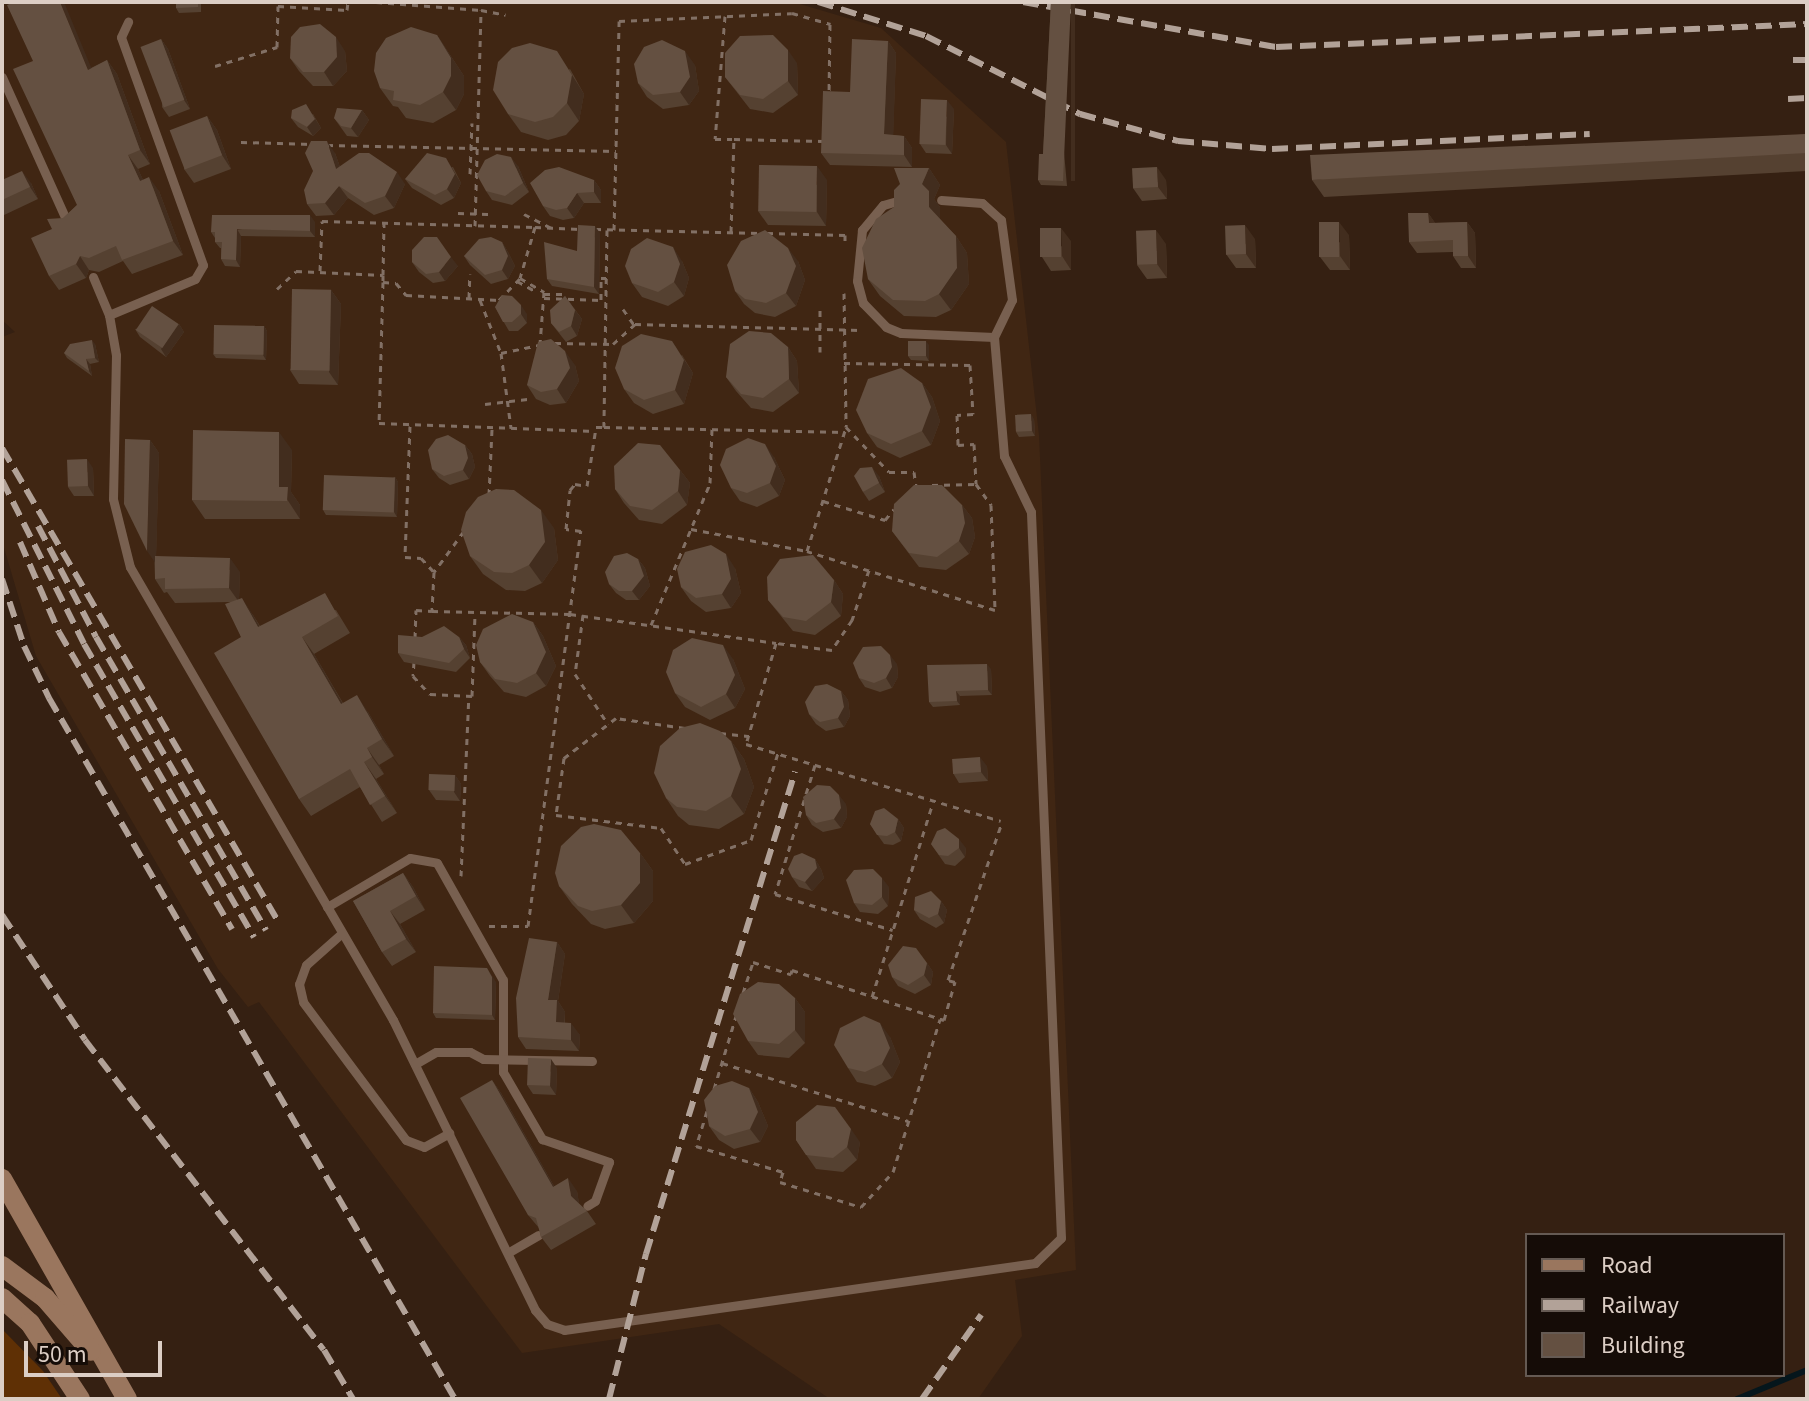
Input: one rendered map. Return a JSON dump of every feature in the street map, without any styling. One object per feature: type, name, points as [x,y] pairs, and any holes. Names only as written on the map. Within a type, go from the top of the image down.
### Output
[{"type":"main road","points":[[2,1179],[127,1399]]},
{"type":"main road","points":[[2,1266],[64,1318],[127,1399]]},
{"type":"main road","points":[[2,1298],[46,1343],[80,1399]]},
{"type":"main road","points":[[2,1314],[46,1343]]},
{"type":"lane","points":[[109,315],[195,279],[203,265],[121,37],[128,22]]},
{"type":"lane","points":[[2,77],[69,226]]},
{"type":"lane","points":[[904,199],[883,205],[862,230],[857,281],[863,303],[886,327],[901,333],[994,337]]},
{"type":"lane","points":[[93,277],[109,315],[118,387],[112,487],[120,542],[415,1064],[539,1317],[564,1330],[1035,1263],[1061,1238],[1031,512],[1004,456],[994,337],[1006,322],[1012,300],[1001,220],[982,203],[941,200]]},
{"type":"lane","points":[[327,907],[410,858],[426,857],[437,863],[503,980],[503,1072],[542,1139],[609,1162],[595,1201],[587,1206]]},
{"type":"lane","points":[[342,933],[306,965],[299,984],[303,1002],[406,1140],[424,1147],[449,1133]]},
{"type":"lane","points":[[415,1064],[436,1052],[502,1059],[592,1061]]},
{"type":"lane","points":[[509,1252],[539,1235]]},
{"type":"path","points":[[215,66],[277,47],[278,6],[347,10],[348,2]]},
{"type":"path","points":[[376,2],[481,10],[506,15]]},
{"type":"path","points":[[470,174],[481,10]]},
{"type":"path","points":[[614,230],[619,21],[792,13],[830,24],[829,97]]},
{"type":"path","points":[[725,16],[715,139],[828,141]]},
{"type":"path","points":[[472,123],[475,226]]},
{"type":"path","points":[[731,232],[734,139]]},
{"type":"path","points":[[241,142],[616,151]]},
{"type":"path","points":[[458,213],[494,214]]},
{"type":"path","points":[[524,214],[552,228]]},
{"type":"path","points":[[320,272],[322,221],[845,235],[845,251]]},
{"type":"path","points":[[384,223],[379,423],[595,431],[604,427],[846,430],[889,472],[914,472],[913,486],[976,484]]},
{"type":"path","points":[[383,282],[396,283],[406,295],[499,300],[518,280],[535,227]]},
{"type":"path","points":[[604,427],[607,230]]},
{"type":"path","points":[[277,289],[296,271],[383,275]]},
{"type":"path","points":[[469,298],[470,274]]},
{"type":"path","points":[[518,280],[543,296],[601,300],[601,278],[606,278]]},
{"type":"path","points":[[518,280],[537,292]]},
{"type":"path","points":[[807,551],[846,430],[845,282]]},
{"type":"path","points":[[543,296],[568,294]]},
{"type":"path","points":[[540,345],[543,296]]},
{"type":"path","points":[[479,299],[501,353],[511,429]]},
{"type":"path","points":[[820,306],[820,352]]},
{"type":"path","points":[[623,309],[636,325],[638,334]]},
{"type":"path","points":[[501,353],[540,345],[613,344],[636,325],[860,330]]},
{"type":"path","points":[[691,529],[807,551],[995,610],[991,505],[976,484],[974,444],[958,445],[957,415],[973,414],[970,365],[844,363]]},
{"type":"path","points":[[485,404],[528,399]]},
{"type":"path","points":[[410,426],[405,557],[421,558],[434,572]]},
{"type":"path","points":[[489,498],[492,428]]},
{"type":"path","points":[[651,625],[710,483],[712,429]]},
{"type":"path","points":[[480,925],[528,926],[581,531],[566,529],[570,490],[575,484],[587,486],[595,431]]},
{"type":"path","points":[[823,501],[885,520],[903,498]]},
{"type":"path","points":[[432,611],[434,572],[471,523]]},
{"type":"path","points":[[469,696],[430,694],[413,676],[416,610],[583,615],[832,650],[852,620],[869,570]]},
{"type":"path","points":[[461,891],[475,612]]},
{"type":"path","points":[[583,615],[575,674],[608,724]]},
{"type":"path","points":[[567,639],[580,640]]},
{"type":"path","points":[[709,1104],[696,1146],[783,1172],[780,1182],[861,1207],[893,1172],[940,1019],[955,982],[948,980],[1001,822],[746,744],[776,643]]},
{"type":"path","points":[[690,728],[616,718],[564,758],[556,815],[661,828],[685,864],[751,840],[778,753]]},
{"type":"path","points":[[719,732],[748,736]]},
{"type":"path","points":[[815,765],[775,894],[893,930]]},
{"type":"path","points":[[872,997],[934,801]]},
{"type":"path","points":[[713,1091],[753,962],[940,1019]]},
{"type":"path","points":[[722,1063],[908,1121]]},
{"type":"shaded area","points":[[2,2],[793,2],[881,28],[1006,142],[1039,435],[1076,1270],[1015,1280],[1022,1336],[978,1399],[830,1399],[719,1324],[522,1353],[259,1002],[248,1007],[218,969],[36,656],[2,541],[2,337],[15,332],[2,320]]},
{"type":"shaded area","points":[[2,1329],[43,1371],[62,1399],[2,1399]]},
{"type":"building","points":[[14,2],[60,2],[88,70],[107,60],[140,150],[128,155],[140,181],[149,177],[173,241],[122,260],[116,246],[89,258],[80,256],[76,264],[49,276],[31,238],[52,229],[47,219],[63,218],[77,205],[13,69],[33,61],[7,5]]},
{"type":"building","points":[[176,2],[198,2],[198,7],[176,8]]},
{"type":"building","points":[[1051,2],[1071,2],[1063,181],[1038,180],[1039,154],[1043,154]]},
{"type":"building","points":[[320,24],[336,37],[337,57],[324,72],[303,72],[290,58],[291,37],[300,27]]},
{"type":"building","points":[[411,27],[437,35],[451,58],[451,76],[443,92],[420,105],[393,100],[394,91],[380,88],[374,71],[376,53],[386,38]]},
{"type":"building","points":[[773,35],[788,50],[788,81],[763,99],[740,95],[725,77],[725,53],[740,36]]},
{"type":"building","points":[[161,39],[184,100],[164,108],[140,47]]},
{"type":"building","points":[[852,39],[888,41],[884,134],[904,136],[904,155],[821,153],[823,91],[850,92]]},
{"type":"building","points":[[662,40],[685,51],[690,77],[680,92],[653,95],[638,83],[634,64],[644,47]]},
{"type":"building","points":[[530,43],[557,51],[572,75],[567,103],[553,117],[535,122],[508,114],[493,90],[498,62],[512,48]]},
{"type":"building","points":[[921,99],[947,100],[945,145],[919,144]]},
{"type":"building","points":[[306,104],[315,119],[307,127],[291,118],[292,110]]},
{"type":"building","points":[[337,108],[362,110],[351,128],[341,126],[334,118]]},
{"type":"building","points":[[207,116],[222,155],[185,170],[170,130]]},
{"type":"building","points":[[1807,134],[1807,153],[1312,180],[1310,155]]},
{"type":"building","points":[[311,141],[327,141],[336,169],[359,153],[369,153],[397,172],[385,196],[365,203],[339,186],[325,203],[307,204],[304,190],[313,171],[305,153]]},
{"type":"building","points":[[427,153],[446,158],[455,174],[447,189],[435,195],[405,179]]},
{"type":"building","points":[[497,154],[511,157],[523,183],[505,196],[486,191],[477,175],[485,160]]},
{"type":"building","points":[[759,165],[817,166],[816,212],[758,211]]},
{"type":"building","points":[[559,167],[594,180],[594,192],[577,193],[567,208],[556,210],[543,206],[530,183],[545,170]]},
{"type":"building","points":[[1157,167],[1158,187],[1133,188],[1132,168]]},
{"type":"building","points":[[894,168],[929,168],[922,184],[929,191],[929,207],[956,236],[957,268],[939,294],[925,301],[893,300],[868,279],[862,248],[876,219],[894,207],[894,190],[900,184]]},
{"type":"building","points":[[22,171],[30,187],[2,200],[2,180]]},
{"type":"building","points":[[1408,213],[1428,213],[1429,223],[1467,222],[1468,256],[1453,256],[1453,240],[1409,242]]},
{"type":"building","points":[[212,215],[310,215],[310,231],[237,229],[236,260],[221,259],[222,242],[215,242],[215,232],[211,232]]},
{"type":"building","points":[[1319,222],[1339,222],[1339,257],[1319,257]]},
{"type":"building","points":[[578,225],[595,226],[594,287],[547,279],[544,242],[577,251]]},
{"type":"building","points":[[1245,225],[1246,254],[1226,255],[1225,226]]},
{"type":"building","points":[[1040,228],[1061,228],[1061,257],[1040,257]]},
{"type":"building","points":[[765,230],[788,248],[796,266],[786,293],[766,303],[745,299],[735,291],[727,265],[741,241]]},
{"type":"building","points":[[1156,230],[1157,264],[1137,265],[1136,231]]},
{"type":"building","points":[[424,237],[437,237],[451,257],[439,272],[426,274],[412,262],[412,250]]},
{"type":"building","points":[[491,237],[502,242],[508,256],[502,270],[485,275],[464,256],[479,239]]},
{"type":"building","points":[[647,238],[673,247],[680,264],[674,282],[658,292],[632,283],[625,266],[631,249]]},
{"type":"building","points":[[292,289],[331,290],[330,371],[291,370]]},
{"type":"building","points":[[502,295],[512,296],[521,305],[521,314],[512,322],[503,322],[495,307]]},
{"type":"building","points":[[565,296],[575,310],[571,326],[559,332],[551,323],[550,310]]},
{"type":"building","points":[[152,306],[179,324],[162,348],[136,330]]},
{"type":"building","points":[[214,325],[264,326],[263,355],[213,354]]},
{"type":"building","points":[[749,331],[771,333],[788,347],[789,379],[763,398],[741,394],[726,377],[730,344]]},
{"type":"building","points":[[641,334],[672,341],[684,360],[675,390],[644,400],[624,389],[615,368],[622,346]]},
{"type":"building","points":[[551,339],[565,351],[570,368],[557,389],[541,392],[527,385],[538,342]]},
{"type":"building","points":[[92,340],[95,358],[86,359],[89,371],[64,353],[70,344]]},
{"type":"building","points":[[908,341],[926,341],[926,356],[908,356]]},
{"type":"building","points":[[901,368],[922,383],[931,407],[922,431],[891,444],[867,433],[856,410],[868,379]]},
{"type":"building","points":[[1031,414],[1032,431],[1016,432],[1015,415]]},
{"type":"building","points":[[193,430],[279,432],[279,487],[288,487],[287,501],[192,500]]},
{"type":"building","points":[[448,435],[465,445],[468,458],[463,470],[444,476],[432,469],[428,450],[436,439]]},
{"type":"building","points":[[748,438],[765,444],[776,466],[770,483],[747,493],[731,488],[720,465],[726,449]]},
{"type":"building","points":[[125,439],[150,440],[147,551],[124,504]]},
{"type":"building","points":[[638,443],[660,445],[680,470],[678,491],[652,510],[630,506],[615,489],[614,466]]},
{"type":"building","points":[[87,459],[88,486],[68,487],[67,460]]},
{"type":"building","points":[[872,467],[879,483],[863,492],[854,476],[860,468]]},
{"type":"building","points":[[324,475],[395,477],[394,512],[323,510]]},
{"type":"building","points":[[914,485],[942,485],[962,505],[965,523],[959,541],[937,557],[909,553],[892,531],[894,504]]},
{"type":"building","points":[[496,489],[514,490],[541,510],[545,542],[529,565],[512,573],[494,572],[470,556],[461,530],[466,512],[478,497]]},
{"type":"building","points":[[711,545],[726,554],[731,579],[722,594],[696,598],[681,587],[677,569],[685,552]]},
{"type":"building","points":[[627,553],[638,559],[644,576],[632,591],[619,591],[609,584],[605,572],[614,556]]},
{"type":"building","points":[[813,555],[834,580],[831,602],[806,621],[783,617],[768,600],[767,577],[780,559]]},
{"type":"building","points":[[155,556],[230,558],[229,588],[165,589],[165,578],[155,579]]},
{"type":"building","points":[[325,593],[338,616],[302,637],[341,704],[357,695],[382,739],[367,748],[372,757],[364,762],[385,796],[370,805],[350,769],[299,799],[214,653],[241,637],[225,604],[242,598],[258,627]]},
{"type":"building","points":[[512,614],[533,622],[546,652],[536,673],[517,683],[495,679],[480,662],[476,645],[483,629]]},
{"type":"building","points":[[444,626],[459,637],[464,649],[449,663],[398,653],[398,635],[422,637]]},
{"type":"building","points":[[692,638],[723,645],[735,675],[726,694],[701,707],[675,693],[666,672],[673,650]]},
{"type":"building","points":[[881,646],[890,655],[892,667],[886,678],[874,683],[859,678],[853,663],[863,647]]},
{"type":"building","points":[[987,664],[988,690],[956,691],[957,701],[929,702],[927,665]]},
{"type":"building","points":[[827,684],[841,691],[844,707],[838,718],[820,722],[809,714],[805,702],[815,686]]},
{"type":"building","points":[[700,723],[720,731],[731,741],[741,769],[731,796],[706,811],[677,807],[666,798],[654,773],[660,746],[680,728]]},
{"type":"building","points":[[980,757],[981,772],[953,774],[952,759]]},
{"type":"building","points":[[429,774],[455,775],[454,791],[428,790]]},
{"type":"building","points":[[817,785],[830,786],[839,795],[841,808],[834,819],[816,823],[806,815],[803,797]]},
{"type":"building","points":[[884,808],[898,819],[895,832],[887,836],[877,835],[870,824],[875,811]]},
{"type":"building","points":[[594,824],[621,830],[640,853],[640,883],[621,905],[592,911],[578,906],[559,886],[555,873],[561,846],[581,827]]},
{"type":"building","points":[[945,828],[959,839],[959,848],[948,856],[939,855],[931,844],[937,831]]},
{"type":"building","points":[[802,853],[815,859],[817,868],[805,882],[792,877],[788,869],[794,856]]},
{"type":"building","points":[[873,869],[882,878],[882,897],[872,905],[854,903],[846,880],[854,870]]},
{"type":"building","points":[[403,873],[416,896],[390,911],[406,939],[382,952],[353,901]]},
{"type":"building","points":[[931,891],[941,901],[938,914],[929,918],[914,910],[915,897]]},
{"type":"building","points":[[529,938],[557,942],[548,1000],[557,1000],[556,1022],[571,1023],[571,1040],[518,1037],[516,998]]},
{"type":"building","points":[[903,946],[916,948],[927,963],[924,975],[908,985],[892,977],[888,965]]},
{"type":"building","points":[[434,966],[487,968],[492,977],[492,1015],[433,1013]]},
{"type":"building","points":[[758,982],[779,984],[795,998],[795,1030],[779,1044],[748,1041],[733,1014],[740,994]]},
{"type":"building","points":[[864,1016],[880,1023],[890,1048],[882,1064],[865,1072],[848,1068],[834,1045],[840,1028]]},
{"type":"building","points":[[528,1058],[551,1059],[550,1086],[527,1085]]},
{"type":"building","points":[[492,1080],[553,1187],[568,1178],[571,1196],[587,1211],[541,1237],[536,1218],[528,1215],[460,1098]]},
{"type":"building","points":[[732,1081],[749,1088],[758,1112],[750,1129],[725,1136],[709,1126],[704,1100],[715,1086]]},
{"type":"building","points":[[817,1105],[835,1107],[851,1129],[847,1147],[833,1158],[806,1155],[796,1140],[796,1122]]},
{"type":"waterway","points":[[1737,1399],[1807,1370]]},
{"type":"railway","points":[[818,2],[926,36],[1080,114],[1178,141],[1272,149],[1590,134]]},
{"type":"railway","points":[[1023,2],[1276,47],[1807,24]]},
{"type":"railway","points":[[1793,60],[1807,60]]},
{"type":"railway","points":[[1788,99],[1807,98]]},
{"type":"railway","points":[[2,448],[279,923]]},
{"type":"railway","points":[[2,480],[84,644],[254,937]]},
{"type":"railway","points":[[38,526],[96,637],[266,930]]},
{"type":"railway","points":[[20,542],[59,632],[232,929]]},
{"type":"railway","points":[[2,579],[24,646],[49,698],[455,1399]]},
{"type":"railway","points":[[609,1399],[646,1254],[795,772]]},
{"type":"railway","points":[[2,915],[85,1040],[324,1350],[353,1399]]},
{"type":"railway","points":[[922,1399],[981,1315]]}]
